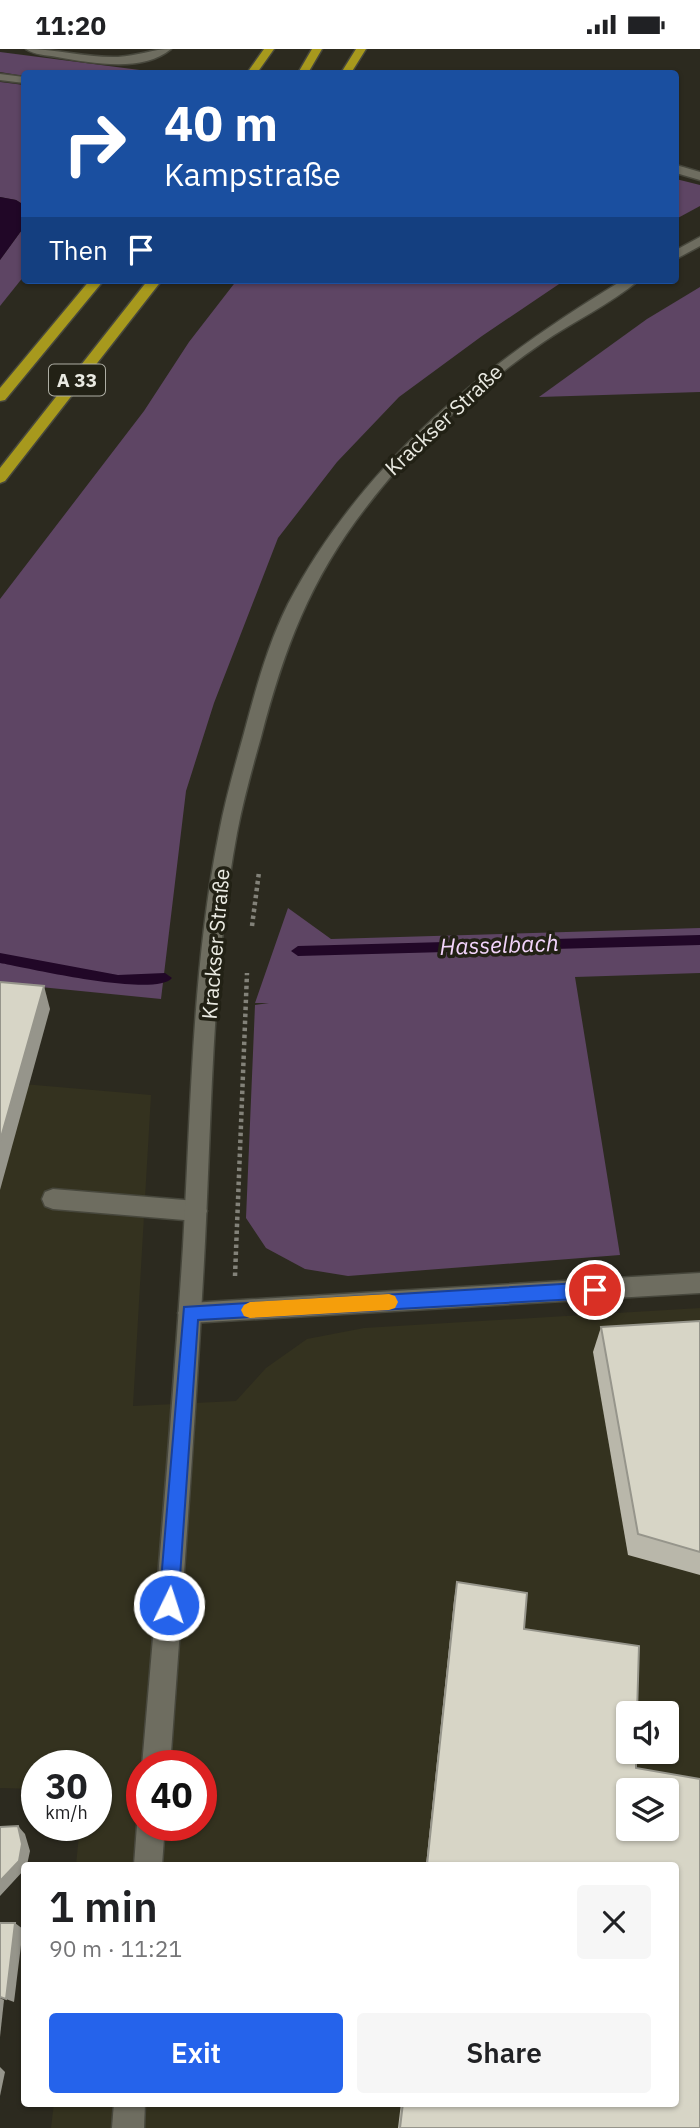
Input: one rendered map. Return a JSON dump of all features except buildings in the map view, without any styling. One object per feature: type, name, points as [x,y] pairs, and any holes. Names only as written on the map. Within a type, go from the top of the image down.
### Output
[{"type":"highway","points":[[244,70],[254,49]]},
{"type":"highway","points":[[254,70],[269,49]]},
{"type":"highway","points":[[305,70],[317,49]]},
{"type":"highway","points":[[348,70],[361,49]]},
{"type":"highway","name":"A 33","points":[[0,397],[94,284]]},
{"type":"highway","name":"A 33","points":[[0,478],[153,284]]},
{"type":"street","points":[[31,49],[103,59],[132,59],[157,54],[166,49]]},
{"type":"street","points":[[0,78],[21,81]]},
{"type":"street","points":[[679,170],[700,176]]},
{"type":"street","points":[[679,253],[700,241]]},
{"type":"street","name":"Krackser Straße","points":[[157,1750],[190,1313],[213,943],[226,845],[267,678],[297,604],[335,541],[375,486],[470,390],[519,351],[625,284]]},
{"type":"street","points":[[52,1199],[196,1211]]},
{"type":"street","points":[[190,1313],[700,1283]]},
{"type":"street","points":[[148,1862],[150,1841]]},
{"type":"street","points":[[128,2128],[130,2107]]},
{"type":"path","points":[[251,931],[260,866]]},
{"type":"path","points":[[233,1311],[247,971]]},
{"type":"shaded area","points":[[0,52],[140,70],[21,70],[21,76],[0,72]]},
{"type":"shaded area","points":[[0,82],[21,85],[21,203],[0,197]]},
{"type":"shaded area","points":[[679,180],[700,185],[700,206],[679,217]]},
{"type":"shaded area","points":[[0,197],[21,203],[21,231],[0,260]]},
{"type":"shaded area","points":[[21,231],[21,280],[0,306],[0,260]]},
{"type":"shaded area","points":[[234,284],[559,284],[399,397],[337,462],[278,538],[214,703],[186,791],[161,999],[0,983],[0,599],[144,411],[189,342]]},
{"type":"shaded area","points":[[700,287],[700,392],[539,397],[647,319]]},
{"type":"shaded area","points":[[288,908],[331,939],[700,928],[700,973],[575,977],[620,1255],[348,1276],[305,1269],[266,1248],[246,1218],[255,1005],[269,1003],[255,1003]]},
{"type":"shaded area","points":[[0,1082],[151,1095],[133,1406],[236,1401],[266,1368],[307,1339],[364,1328],[700,1308],[700,2128],[51,2128],[54,2107],[679,2107],[679,1862],[76,1862],[78,1841],[112,1841],[112,1750],[21,1750],[21,1789],[0,1788]]},
{"type":"waterway","name":"Hasselbach","points":[[298,951],[700,940]]},
{"type":"waterway","points":[[0,958],[118,980],[165,978]]},
{"type":"slow traffic","points":[[250,1310],[389,1302]]},
{"type":"route","points":[[169,1605],[190,1313],[595,1290]]}]
